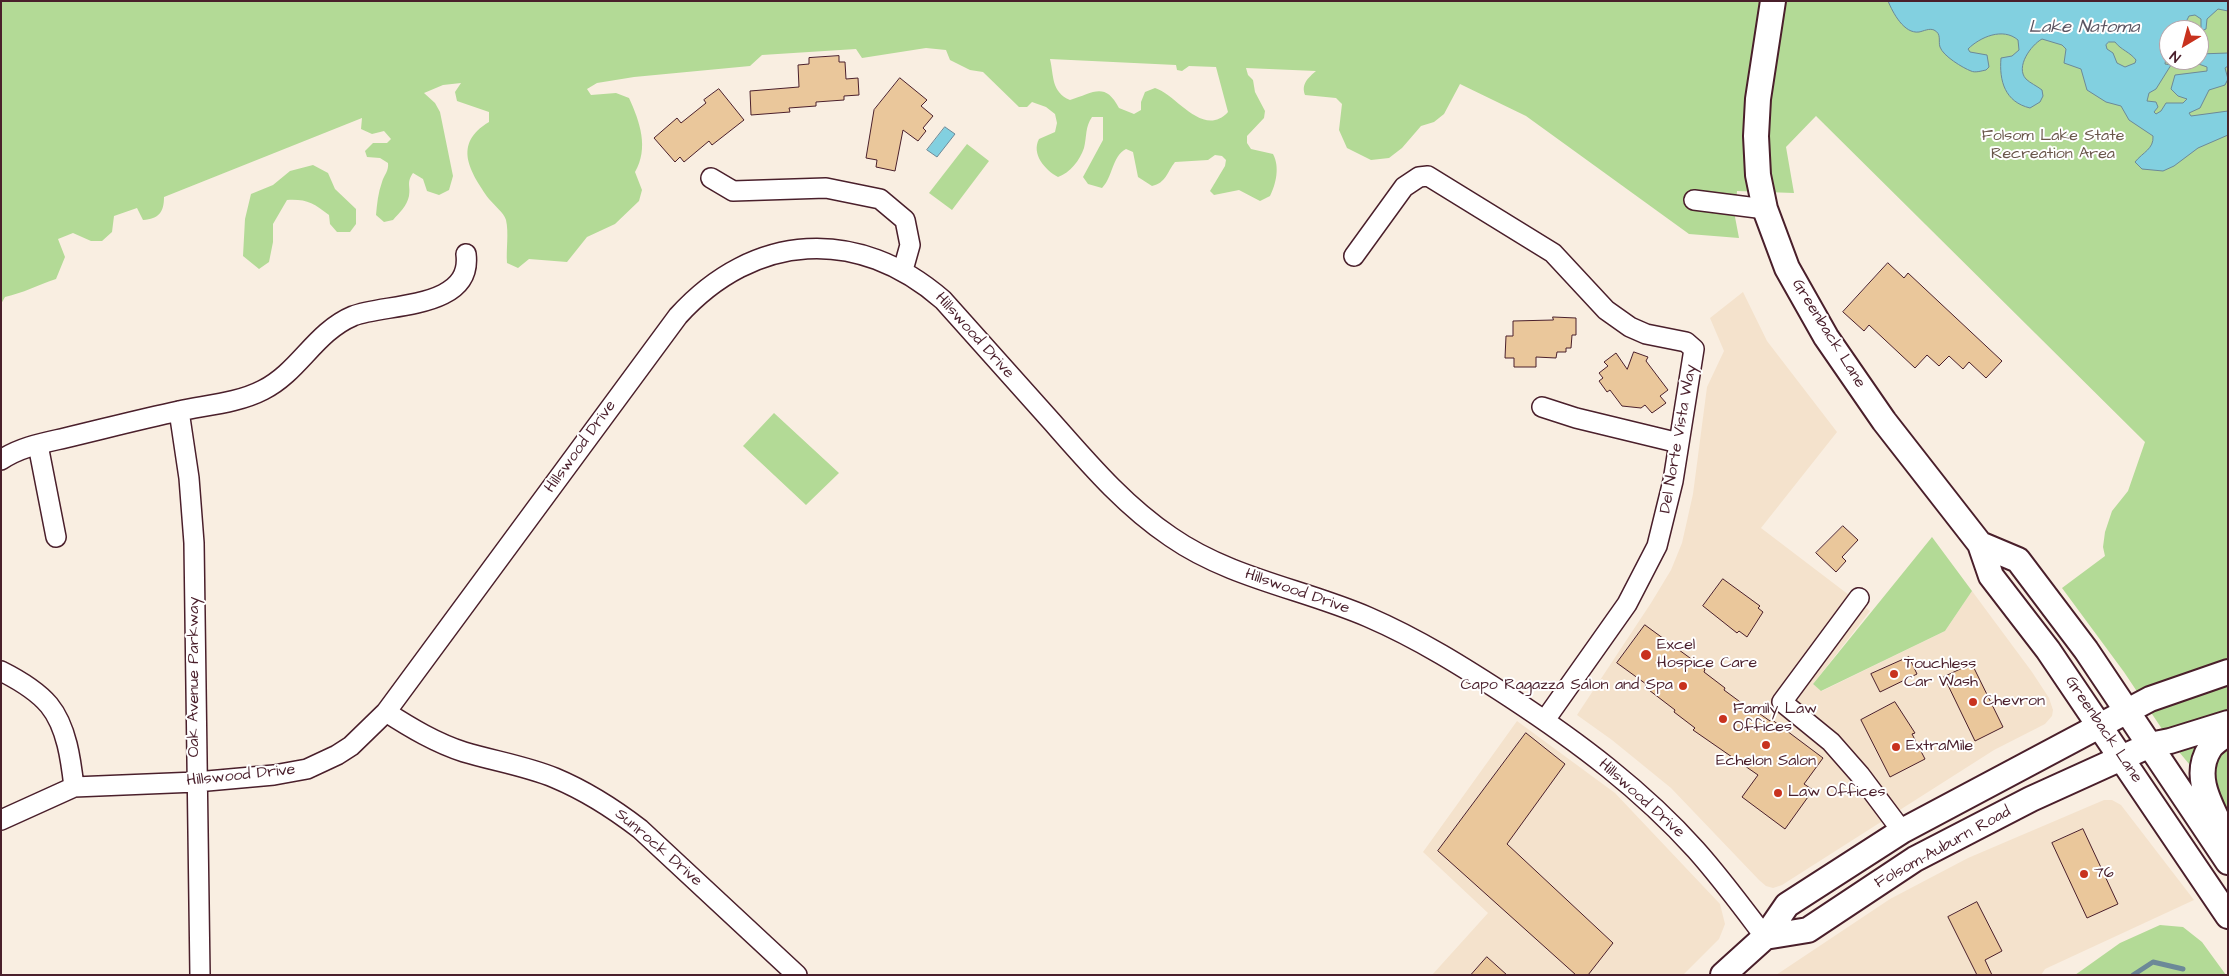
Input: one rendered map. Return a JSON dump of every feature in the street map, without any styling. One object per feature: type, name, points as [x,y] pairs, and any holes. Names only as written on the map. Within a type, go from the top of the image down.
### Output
[{"type":"main road","name":"Greenback Lane","points":[[1773,1],[1763,57],[1756,136],[1758,175],[1765,209],[1787,268],[1826,337],[1884,421],[1980,544],[1992,576],[2048,650],[2228,916]]},
{"type":"main road","name":"Greenback Lane","points":[[1980,544],[2018,560],[2086,650],[2127,711],[2160,743],[2228,862]]},
{"type":"main road","name":"Folsom-Auburn Road","points":[[1724,975],[1765,938],[1788,905],[1902,831],[2150,699],[2228,672]]},
{"type":"main road","name":"Folsom-Auburn Road","points":[[1765,938],[1808,930],[1915,859],[2031,799],[2122,757],[2160,743],[2228,723]]},
{"type":"main road","points":[[2228,733],[2210,747],[2202,766],[2204,791],[2228,842]]},
{"type":"street","name":"Del Norte Vista Way","points":[[1354,256],[1404,187],[1419,177],[1428,176],[1553,253],[1606,310],[1630,327],[1646,334],[1686,342],[1693,346],[1695,351],[1664,523],[1647,568],[1627,604],[1545,720]]},
{"type":"street","points":[[711,178],[733,191],[826,188],[880,199],[905,220],[910,245],[903,270]]},
{"type":"street","points":[[1694,200],[1765,209]]},
{"type":"street","name":"Hillswood Drive","points":[[1,820],[74,787],[196,782],[274,775],[307,769],[330,759],[351,746],[386,712],[678,316],[695,297],[714,281],[735,268],[758,258],[790,251],[832,249],[857,253],[903,270],[924,283],[943,300],[1117,494],[1144,518],[1173,539],[1205,557],[1238,572],[1316,597],[1368,617],[1418,641],[1466,668],[1545,720],[1614,772],[1660,813],[1695,849],[1765,938]]},
{"type":"street","points":[[1,460],[38,445],[179,411],[230,401],[263,390],[284,376],[329,329],[348,318],[366,312],[442,296],[461,279],[467,263],[466,254]]},
{"type":"street","points":[[1542,407],[1576,418],[1679,443]]},
{"type":"street","name":"Oak Avenue Parkway","points":[[179,411],[189,478],[194,542],[200,975]]},
{"type":"street","points":[[38,445],[56,537]]},
{"type":"street","points":[[1859,598],[1782,702],[1831,742],[1860,775],[1902,831]]},
{"type":"street","points":[[1,671],[49,705],[59,723],[70,753],[74,787]]},
{"type":"street","name":"Sunrock Drive","points":[[386,712],[436,741],[464,752],[523,767],[555,778],[614,808],[640,829],[788,972]]},
{"type":"shaded area","points":[[1743,292],[1767,341],[1837,432],[1761,528],[1870,611],[1813,684],[1822,691],[1945,631],[1972,591],[2032,672],[2049,698],[2053,710],[2052,716],[2045,724],[1994,750],[1782,885],[1773,888],[1766,886],[1759,880],[1671,788],[1612,740],[1577,715],[1651,603],[1671,570],[1682,543],[1693,494],[1707,387],[1724,351],[1710,318]]},
{"type":"shaded area","points":[[1517,721],[1615,793],[1720,904],[1725,924],[1719,939],[1683,975],[1432,975],[1488,913],[1423,852]]},
{"type":"shaded area","points":[[2104,800],[2112,800],[2121,805],[2194,900],[2045,969],[2041,975],[1776,975],[1890,899],[1968,858]]},
{"type":"green space","name":"Folsom Lake State Recreation Area","points":[[1,1],[2228,1],[2228,811],[2170,741],[2124,672],[2062,588],[2105,556],[2103,547],[2105,532],[2112,511],[2128,491],[2145,442],[1816,116],[1786,147],[1794,193],[1737,191],[1735,217],[1739,238],[1689,234],[1526,116],[1460,84],[1444,114],[1434,122],[1421,126],[1402,148],[1389,158],[1371,160],[1347,148],[1339,130],[1342,104],[1336,98],[1305,95],[1305,84],[1316,71],[1246,68],[1248,75],[1253,80],[1255,92],[1265,111],[1264,118],[1247,136],[1247,143],[1251,149],[1273,154],[1276,164],[1275,181],[1270,196],[1260,201],[1239,190],[1214,195],[1210,191],[1225,166],[1226,160],[1222,156],[1215,155],[1208,160],[1175,162],[1163,180],[1157,185],[1152,186],[1138,177],[1133,152],[1126,149],[1118,156],[1102,188],[1088,184],[1083,177],[1103,140],[1103,117],[1092,117],[1088,124],[1084,148],[1080,157],[1074,166],[1058,177],[1044,166],[1037,150],[1039,139],[1055,132],[1057,123],[1055,114],[1046,107],[1032,102],[1027,107],[1019,107],[983,72],[970,70],[950,60],[946,50],[926,48],[862,58],[856,49],[762,55],[750,66],[634,77],[597,83],[587,89],[591,95],[616,93],[629,98],[637,116],[642,144],[642,154],[635,172],[642,190],[639,201],[615,224],[587,237],[567,262],[529,259],[518,268],[507,263],[505,217],[482,189],[471,169],[468,159],[468,149],[471,140],[489,122],[489,112],[457,101],[455,92],[461,83],[443,85],[424,93],[435,103],[440,112],[453,176],[449,190],[439,195],[427,191],[423,179],[413,173],[409,182],[408,200],[393,220],[384,222],[376,215],[380,190],[388,163],[380,158],[367,157],[365,151],[373,143],[387,143],[391,139],[384,131],[372,134],[361,129],[362,118],[164,197],[162,211],[153,218],[143,220],[137,208],[114,216],[112,232],[102,241],[91,241],[73,233],[58,239],[65,257],[56,279],[5,297],[1,304]],"holes":[[[1050,59],[1176,65],[1177,70],[1182,71],[1189,66],[1216,67],[1228,112],[1219,119],[1199,118],[1155,88],[1145,92],[1141,102],[1141,110],[1134,114],[1119,108],[1109,94],[1103,92],[1092,92],[1070,100],[1059,93],[1056,88]]]},
{"type":"green space","points":[[967,144],[989,161],[952,210],[929,193]]},
{"type":"green space","points":[[313,165],[328,173],[335,189],[356,209],[356,224],[350,232],[337,232],[330,224],[329,215],[318,207],[305,201],[287,200],[273,224],[273,242],[269,262],[259,269],[243,256],[245,219],[251,194],[273,185],[290,171]]},
{"type":"green space","points":[[774,413],[839,473],[806,505],[743,446]]},
{"type":"green space","points":[[1932,537],[1972,591],[1945,631],[1821,691],[1813,684]]},
{"type":"green space","points":[[2160,925],[2183,927],[2202,942],[2226,975],[2075,975],[2120,943]]},
{"type":"water","name":"Lake Natoma","points":[[1888,1],[2228,1],[2228,11],[2218,9],[2207,20],[2201,20],[2195,15],[2189,16],[2187,20],[2159,20],[2159,70],[2168,70],[2156,89],[2149,93],[2147,101],[2156,102],[2158,107],[2154,112],[2156,114],[2161,111],[2166,103],[2183,103],[2187,99],[2178,96],[2171,89],[2175,75],[2207,71],[2209,70],[2209,54],[2228,53],[2228,66],[2225,68],[2228,79],[2225,85],[2209,90],[2200,108],[2189,113],[2191,116],[2228,111],[2228,135],[2198,148],[2174,166],[2163,171],[2142,169],[2135,162],[2150,147],[2153,136],[2129,120],[2121,106],[2106,102],[2087,90],[2081,69],[2064,63],[2066,49],[2062,45],[2042,39],[2029,51],[2023,63],[2023,74],[2026,79],[2042,90],[2043,96],[2040,102],[2030,108],[2021,105],[2009,96],[2001,75],[2001,58],[2012,56],[2019,50],[2018,40],[2006,34],[1999,34],[1985,37],[1973,45],[1968,49],[1970,52],[1987,55],[1989,67],[1986,70],[1973,72],[1945,54],[1940,47],[1939,36],[1934,30],[1914,32],[1904,26],[1896,17]],"holes":[[[2109,42],[2115,42],[2134,57],[2135,63],[2125,67],[2117,63],[2113,53],[2107,49],[2106,45]]]},
{"type":"water","points":[[945,127],[955,134],[937,157],[927,150]]},
{"type":"building","points":[[839,56],[839,62],[845,62],[846,79],[858,78],[859,95],[844,96],[844,100],[816,102],[816,106],[789,108],[790,112],[751,115],[750,91],[799,87],[798,65],[809,64],[809,58]]},
{"type":"building","points":[[900,78],[927,100],[921,106],[933,116],[923,128],[926,131],[918,141],[903,130],[895,171],[876,167],[877,160],[866,158],[874,110]]},
{"type":"building","points":[[719,89],[744,120],[712,145],[709,141],[684,162],[680,157],[675,162],[654,138],[677,118],[681,123],[706,103],[704,100]]},
{"type":"building","points":[[1888,263],[1904,278],[1908,273],[2002,361],[1986,378],[1969,362],[1963,369],[1949,356],[1939,366],[1927,355],[1915,368],[1869,325],[1864,331],[1843,312]]},
{"type":"building","points":[[1553,317],[1576,318],[1576,335],[1572,335],[1571,348],[1566,348],[1566,352],[1557,352],[1556,358],[1536,357],[1536,367],[1514,367],[1514,358],[1505,358],[1506,336],[1513,336],[1513,321],[1553,320]]},
{"type":"building","points":[[1634,352],[1648,357],[1646,361],[1668,390],[1660,396],[1666,403],[1652,413],[1645,405],[1641,408],[1622,406],[1610,390],[1607,392],[1599,381],[1603,378],[1599,373],[1608,366],[1604,362],[1616,353],[1627,369]]},
{"type":"building","points":[[1843,526],[1858,540],[1842,557],[1846,561],[1836,572],[1816,553]]},
{"type":"building","points":[[1723,579],[1760,606],[1758,608],[1763,612],[1747,637],[1739,631],[1737,633],[1703,606]]},
{"type":"building","points":[[1645,625],[1705,669],[1704,672],[1725,688],[1724,690],[1751,710],[1753,709],[1770,721],[1771,719],[1823,758],[1804,784],[1813,790],[1785,829],[1742,797],[1758,775],[1693,730],[1695,728],[1674,712],[1675,710],[1645,687],[1646,684],[1617,663]]},
{"type":"building","name":"Touchless Car Wash","points":[[1909,657],[1917,674],[1880,692],[1871,674]]},
{"type":"building","name":"Chevron","points":[[1972,664],[2003,727],[1975,741],[1944,677]]},
{"type":"building","name":"ExtraMile","points":[[1895,702],[1915,733],[1912,734],[1925,759],[1890,777],[1861,720]]},
{"type":"building","points":[[1526,733],[1565,764],[1507,844],[1613,943],[1588,975],[1576,975],[1438,851]]},
{"type":"building","points":[[2083,829],[2118,904],[2087,918],[2052,843]]},
{"type":"building","points":[[1977,902],[2002,951],[1985,960],[1992,975],[1977,975],[1948,917]]},
{"type":"building","points":[[1487,957],[1507,975],[1471,975]]},
{"type":"waterway","points":[[2133,975],[2153,962],[2183,969]]},
{"type":"place","name":"Excel Hospice Care","points":[[1646,655]]},
{"type":"place","name":"Touchless Car Wash","points":[[1894,674]]},
{"type":"place","name":"Capo Ragazza Salon and Spa","points":[[1683,686]]},
{"type":"place","name":"Chevron","points":[[1973,702]]},
{"type":"place","name":"Family Law Offices","points":[[1723,719]]},
{"type":"place","name":"Echelon Salon","points":[[1766,745]]},
{"type":"place","name":"ExtraMile","points":[[1896,747]]},
{"type":"place","name":"Law Offices","points":[[1778,793]]},
{"type":"place","name":"76","points":[[2084,874]]}]
